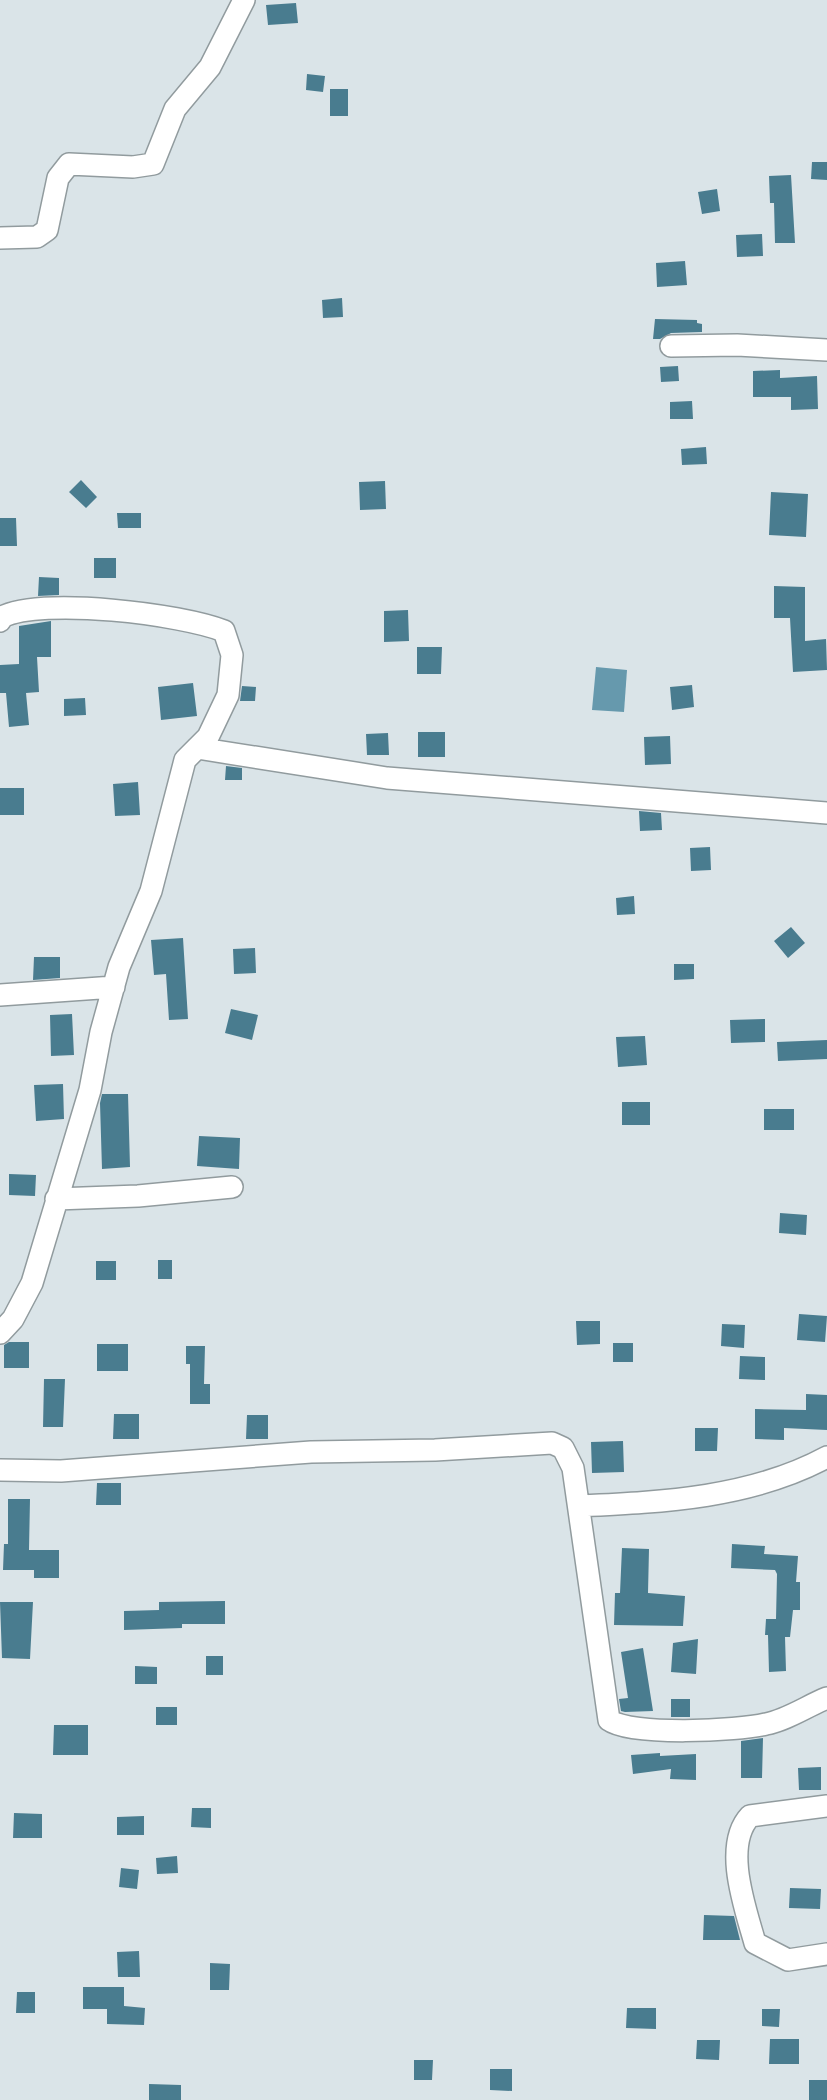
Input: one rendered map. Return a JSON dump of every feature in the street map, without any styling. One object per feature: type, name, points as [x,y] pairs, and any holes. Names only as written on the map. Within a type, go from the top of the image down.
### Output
[{"type":"street","points":[[0,238],[37,237],[47,230],[58,178],[69,164],[133,167],[153,164],[175,109],[210,67],[244,0]]},
{"type":"street","points":[[671,346],[737,345],[827,350]]},
{"type":"street","points":[[0,621],[15,610],[90,610],[200,622],[224,631],[232,655],[228,695],[208,737],[185,760],[151,891],[114,987],[90,1090],[32,1283],[13,1320],[0,1333]]},
{"type":"street","points":[[198,748],[387,778],[827,813]]},
{"type":"street","points":[[0,995],[114,987]]},
{"type":"street","points":[[56,1199],[138,1196],[232,1187]]},
{"type":"street","points":[[0,1470],[61,1471],[311,1452],[435,1450],[552,1443],[563,1448],[573,1468],[609,1720],[617,1726],[661,1730],[741,1729],[770,1724],[827,1699]]},
{"type":"street","points":[[579,1506],[685,1499],[741,1490],[827,1457]]},
{"type":"street","points":[[827,1806],[750,1816],[743,1822],[738,1839],[737,1877],[755,1943],[788,1960],[827,1954]]},
{"type":"water","points":[[596,667],[627,670],[624,712],[592,710]]},
{"type":"building","points":[[296,3],[298,23],[268,25],[266,5]]},
{"type":"building","points":[[307,74],[325,76],[323,92],[306,90]]},
{"type":"building","points":[[330,89],[348,89],[348,116],[330,116]]},
{"type":"building","points":[[812,162],[827,162],[827,180],[811,179]]},
{"type":"building","points":[[791,175],[795,243],[775,243],[774,203],[770,203],[769,176]]},
{"type":"building","points":[[717,189],[720,211],[702,214],[698,192]]},
{"type":"building","points":[[762,234],[763,256],[737,257],[736,235]]},
{"type":"building","points":[[685,261],[687,285],[657,287],[656,263]]},
{"type":"building","points":[[342,298],[343,317],[323,318],[322,300]]},
{"type":"building","points":[[655,319],[697,320],[697,323],[702,324],[702,332],[671,333],[660,339],[653,339]]},
{"type":"building","points":[[678,366],[679,381],[661,382],[660,367]]},
{"type":"building","points":[[780,370],[780,378],[817,376],[818,409],[791,410],[791,397],[753,397],[753,371]]},
{"type":"building","points":[[692,401],[693,419],[670,419],[670,402]]},
{"type":"building","points":[[706,447],[707,464],[682,465],[681,449]]},
{"type":"building","points":[[81,480],[97,497],[86,508],[69,492]]},
{"type":"building","points":[[385,481],[386,509],[360,510],[359,482]]},
{"type":"building","points":[[771,492],[808,494],[806,537],[769,535]]},
{"type":"building","points":[[117,513],[141,513],[141,528],[118,528]]},
{"type":"building","points":[[0,518],[16,518],[17,546],[0,546]]},
{"type":"building","points":[[94,558],[116,558],[116,578],[94,578]]},
{"type":"building","points":[[39,577],[59,578],[59,595],[38,596]]},
{"type":"building","points":[[774,586],[805,587],[805,641],[826,639],[827,670],[793,672],[790,618],[774,618]]},
{"type":"building","points":[[408,610],[409,641],[384,642],[384,611]]},
{"type":"building","points":[[51,621],[51,657],[37,657],[39,692],[26,693],[29,725],[9,727],[6,693],[0,693],[0,665],[19,664],[19,626]]},
{"type":"building","points":[[417,647],[442,647],[441,674],[417,674]]},
{"type":"building","points":[[193,683],[197,716],[161,720],[158,687]]},
{"type":"building","points":[[692,685],[694,707],[672,710],[670,687]]},
{"type":"building","points":[[242,686],[256,687],[255,701],[240,701]]},
{"type":"building","points":[[85,698],[86,715],[64,716],[64,699]]},
{"type":"building","points":[[418,732],[445,732],[445,757],[418,757]]},
{"type":"building","points":[[388,733],[389,755],[367,755],[366,734]]},
{"type":"building","points":[[670,736],[671,764],[645,765],[644,737]]},
{"type":"building","points":[[226,766],[242,768],[242,780],[225,780]]},
{"type":"building","points":[[138,782],[140,815],[115,816],[113,784]]},
{"type":"building","points":[[0,788],[24,788],[24,815],[0,815]]},
{"type":"building","points":[[639,811],[661,813],[662,830],[640,831]]},
{"type":"building","points":[[710,847],[711,870],[691,871],[690,848]]},
{"type":"building","points":[[634,896],[635,914],[617,915],[616,898]]},
{"type":"building","points":[[791,927],[805,943],[788,958],[774,941]]},
{"type":"building","points":[[183,938],[188,1019],[169,1020],[166,974],[154,975],[151,940]]},
{"type":"building","points":[[255,948],[256,973],[234,974],[233,949]]},
{"type":"building","points":[[34,957],[60,957],[60,978],[33,980]]},
{"type":"building","points":[[674,964],[694,964],[694,979],[674,980]]},
{"type":"building","points":[[231,1009],[258,1015],[252,1040],[225,1033]]},
{"type":"building","points":[[72,1014],[74,1055],[51,1056],[50,1015]]},
{"type":"building","points":[[765,1019],[765,1042],[731,1043],[730,1020]]},
{"type":"building","points":[[645,1036],[647,1065],[618,1067],[616,1037]]},
{"type":"building","points":[[827,1040],[827,1059],[778,1061],[777,1042]]},
{"type":"building","points":[[63,1084],[64,1119],[36,1121],[34,1085]]},
{"type":"building","points":[[102,1094],[128,1094],[130,1167],[102,1169]]},
{"type":"building","points":[[622,1102],[650,1102],[650,1125],[622,1125]]},
{"type":"building","points":[[764,1109],[794,1109],[794,1130],[764,1130]]},
{"type":"building","points":[[199,1136],[240,1138],[239,1169],[197,1166]]},
{"type":"building","points":[[9,1174],[36,1175],[35,1196],[9,1195]]},
{"type":"building","points":[[780,1213],[807,1215],[806,1235],[779,1233]]},
{"type":"building","points":[[158,1260],[172,1260],[172,1279],[158,1279]]},
{"type":"building","points":[[96,1261],[116,1261],[116,1280],[96,1280]]},
{"type":"building","points":[[799,1314],[827,1316],[825,1342],[797,1340]]},
{"type":"building","points":[[576,1321],[600,1321],[600,1344],[577,1345]]},
{"type":"building","points":[[722,1324],[745,1325],[744,1348],[721,1346]]},
{"type":"building","points":[[9,1342],[29,1342],[29,1368],[4,1368],[4,1345]]},
{"type":"building","points":[[613,1343],[633,1343],[633,1362],[613,1362]]},
{"type":"building","points":[[97,1344],[128,1344],[128,1371],[97,1371]]},
{"type":"building","points":[[186,1346],[205,1346],[204,1384],[210,1384],[210,1404],[190,1404],[190,1364],[186,1364]]},
{"type":"building","points":[[740,1356],[765,1357],[765,1380],[739,1379]]},
{"type":"building","points":[[44,1379],[65,1379],[63,1427],[43,1427]]},
{"type":"building","points":[[806,1394],[827,1395],[827,1430],[784,1428],[784,1440],[755,1439],[755,1409],[806,1410]]},
{"type":"building","points":[[114,1414],[139,1414],[139,1439],[113,1439]]},
{"type":"building","points":[[247,1415],[268,1415],[268,1439],[246,1439]]},
{"type":"building","points":[[695,1428],[718,1428],[717,1451],[695,1451]]},
{"type":"building","points":[[623,1441],[624,1472],[592,1473],[591,1442]]},
{"type":"building","points":[[97,1483],[121,1483],[121,1505],[96,1505]]},
{"type":"building","points":[[8,1499],[30,1499],[29,1550],[59,1550],[59,1578],[34,1578],[34,1570],[3,1570],[4,1544],[8,1544]]},
{"type":"building","points":[[732,1544],[765,1546],[764,1554],[798,1556],[796,1582],[800,1582],[800,1610],[793,1610],[790,1637],[785,1637],[786,1671],[769,1672],[768,1635],[765,1635],[766,1619],[776,1619],[777,1574],[775,1570],[731,1568]]},
{"type":"building","points":[[622,1548],[649,1549],[648,1593],[685,1596],[683,1626],[614,1625],[615,1593],[620,1593]]},
{"type":"building","points":[[225,1601],[225,1624],[182,1624],[182,1628],[124,1630],[124,1611],[159,1610],[159,1602]]},
{"type":"building","points":[[0,1602],[33,1602],[30,1659],[2,1658]]},
{"type":"building","points":[[698,1639],[696,1674],[671,1672],[673,1643]]},
{"type":"building","points":[[643,1648],[653,1711],[621,1711],[619,1699],[628,1698],[621,1652]]},
{"type":"building","points":[[206,1656],[223,1656],[223,1675],[206,1675]]},
{"type":"building","points":[[135,1666],[157,1667],[157,1684],[135,1684]]},
{"type":"building","points":[[671,1699],[690,1699],[690,1717],[671,1717]]},
{"type":"building","points":[[156,1707],[177,1707],[177,1725],[156,1725]]},
{"type":"building","points":[[54,1725],[88,1725],[88,1755],[53,1755]]},
{"type":"building","points":[[763,1738],[762,1778],[741,1778],[741,1741]]},
{"type":"building","points":[[660,1753],[660,1756],[696,1754],[696,1780],[670,1779],[671,1769],[633,1774],[631,1755]]},
{"type":"building","points":[[821,1767],[821,1790],[799,1790],[798,1768]]},
{"type":"building","points":[[192,1808],[211,1808],[211,1828],[191,1827]]},
{"type":"building","points":[[14,1813],[42,1814],[42,1838],[13,1838]]},
{"type":"building","points":[[144,1816],[144,1835],[117,1835],[117,1817]]},
{"type":"building","points":[[177,1856],[178,1873],[157,1874],[156,1858]]},
{"type":"building","points":[[121,1868],[139,1870],[137,1889],[119,1887]]},
{"type":"building","points":[[790,1888],[821,1889],[820,1909],[789,1908]]},
{"type":"building","points":[[704,1915],[734,1916],[740,1940],[703,1940]]},
{"type":"building","points":[[139,1951],[140,1977],[118,1977],[117,1952]]},
{"type":"building","points":[[210,1963],[230,1964],[229,1990],[210,1990]]},
{"type":"building","points":[[83,1987],[124,1987],[124,2006],[145,2008],[144,2025],[107,2024],[107,2009],[83,2009]]},
{"type":"building","points":[[17,1992],[35,1992],[35,2013],[16,2013]]},
{"type":"building","points":[[627,2008],[656,2008],[656,2029],[626,2028]]},
{"type":"building","points":[[762,2009],[780,2009],[779,2027],[762,2026]]},
{"type":"building","points":[[770,2039],[799,2039],[799,2064],[769,2064]]},
{"type":"building","points":[[697,2040],[720,2040],[719,2060],[696,2059]]},
{"type":"building","points":[[414,2060],[433,2060],[432,2080],[414,2080]]},
{"type":"building","points":[[490,2069],[512,2069],[512,2091],[490,2090]]},
{"type":"building","points":[[809,2080],[827,2080],[827,2100],[809,2100]]},
{"type":"building","points":[[149,2084],[181,2085],[181,2100],[149,2100]]}]
